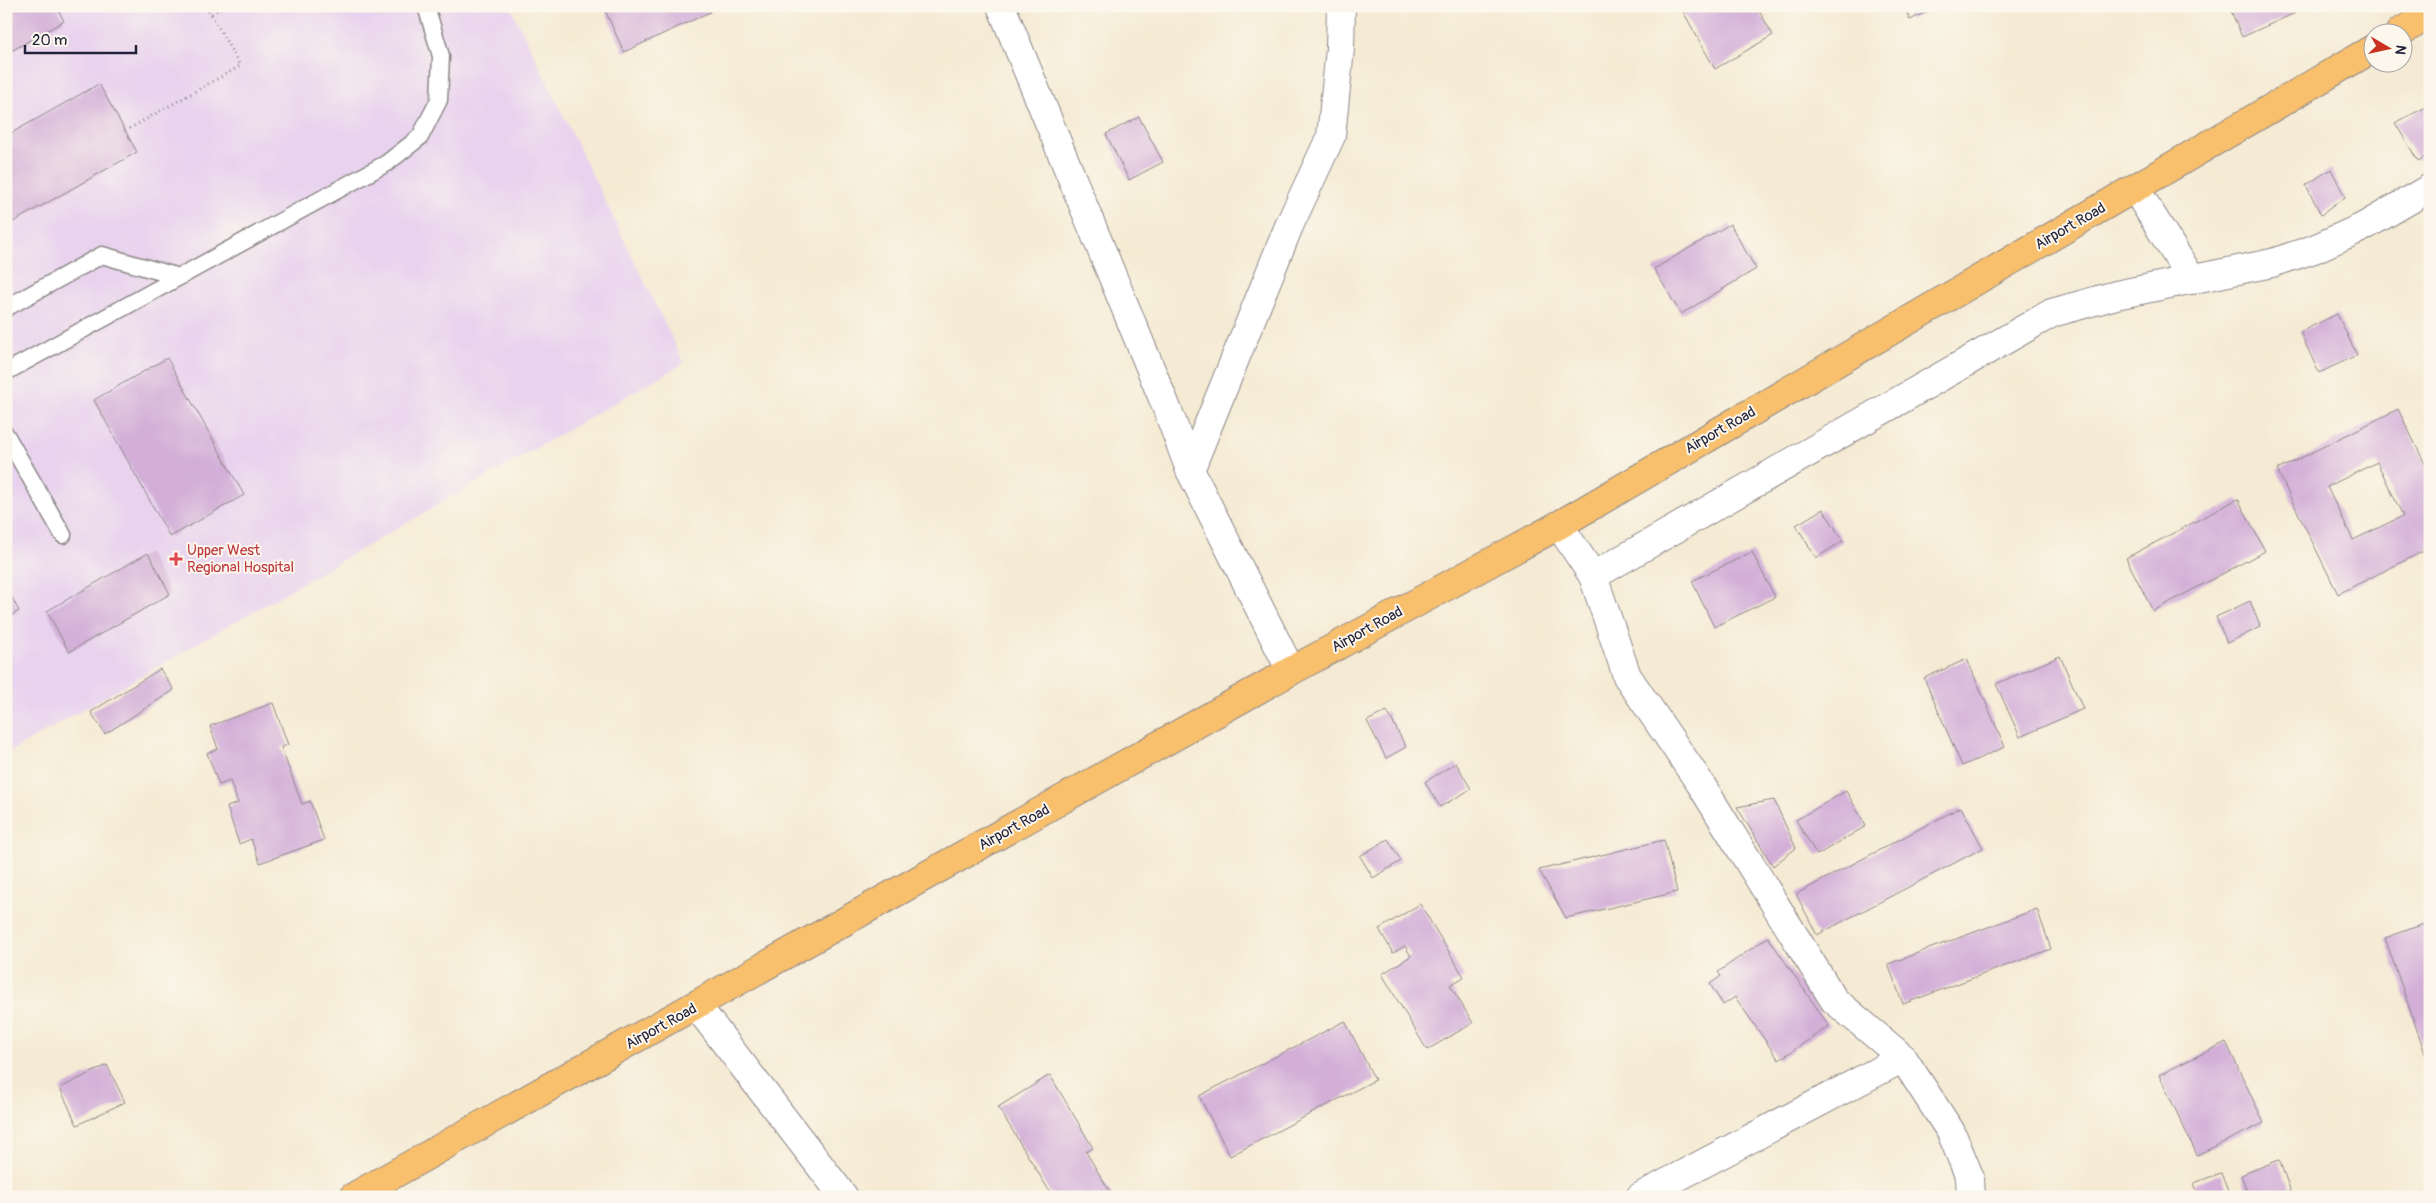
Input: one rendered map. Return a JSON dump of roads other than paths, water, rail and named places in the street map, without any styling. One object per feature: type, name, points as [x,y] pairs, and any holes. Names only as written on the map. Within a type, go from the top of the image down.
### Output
[{"type":"highway","points":[[2414,24],[2430,15]]},
{"type":"highway","name":"Airport Road","points":[[354,1197],[1291,671],[1559,525],[2364,54]]},
{"type":"street","points":[[1001,6],[1164,402],[1190,470],[1291,671]]},
{"type":"street","points":[[1190,470],[1289,226],[1331,136],[1340,49],[1341,6]]},
{"type":"street","points":[[2135,188],[2192,280]]},
{"type":"street","points":[[1592,576],[2052,313],[2116,295],[2272,263],[2314,249],[2363,227],[2430,188]]},
{"type":"street","points":[[1559,525],[1592,576],[1627,676],[1700,782],[1834,1000],[1903,1058],[1951,1132],[1970,1178],[1971,1197]]},
{"type":"street","points":[[697,1006],[844,1197]]},
{"type":"street","points":[[1640,1197],[1903,1058]]},
{"type":"lane","points":[[6,372],[387,163],[420,137],[438,100],[439,91],[440,56],[426,6]]},
{"type":"lane","points":[[6,308],[102,254],[180,277]]},
{"type":"lane","points":[[6,435],[64,535]]},
{"type":"place","name":"Upper West Regional Hospital","points":[[176,559]]}]
